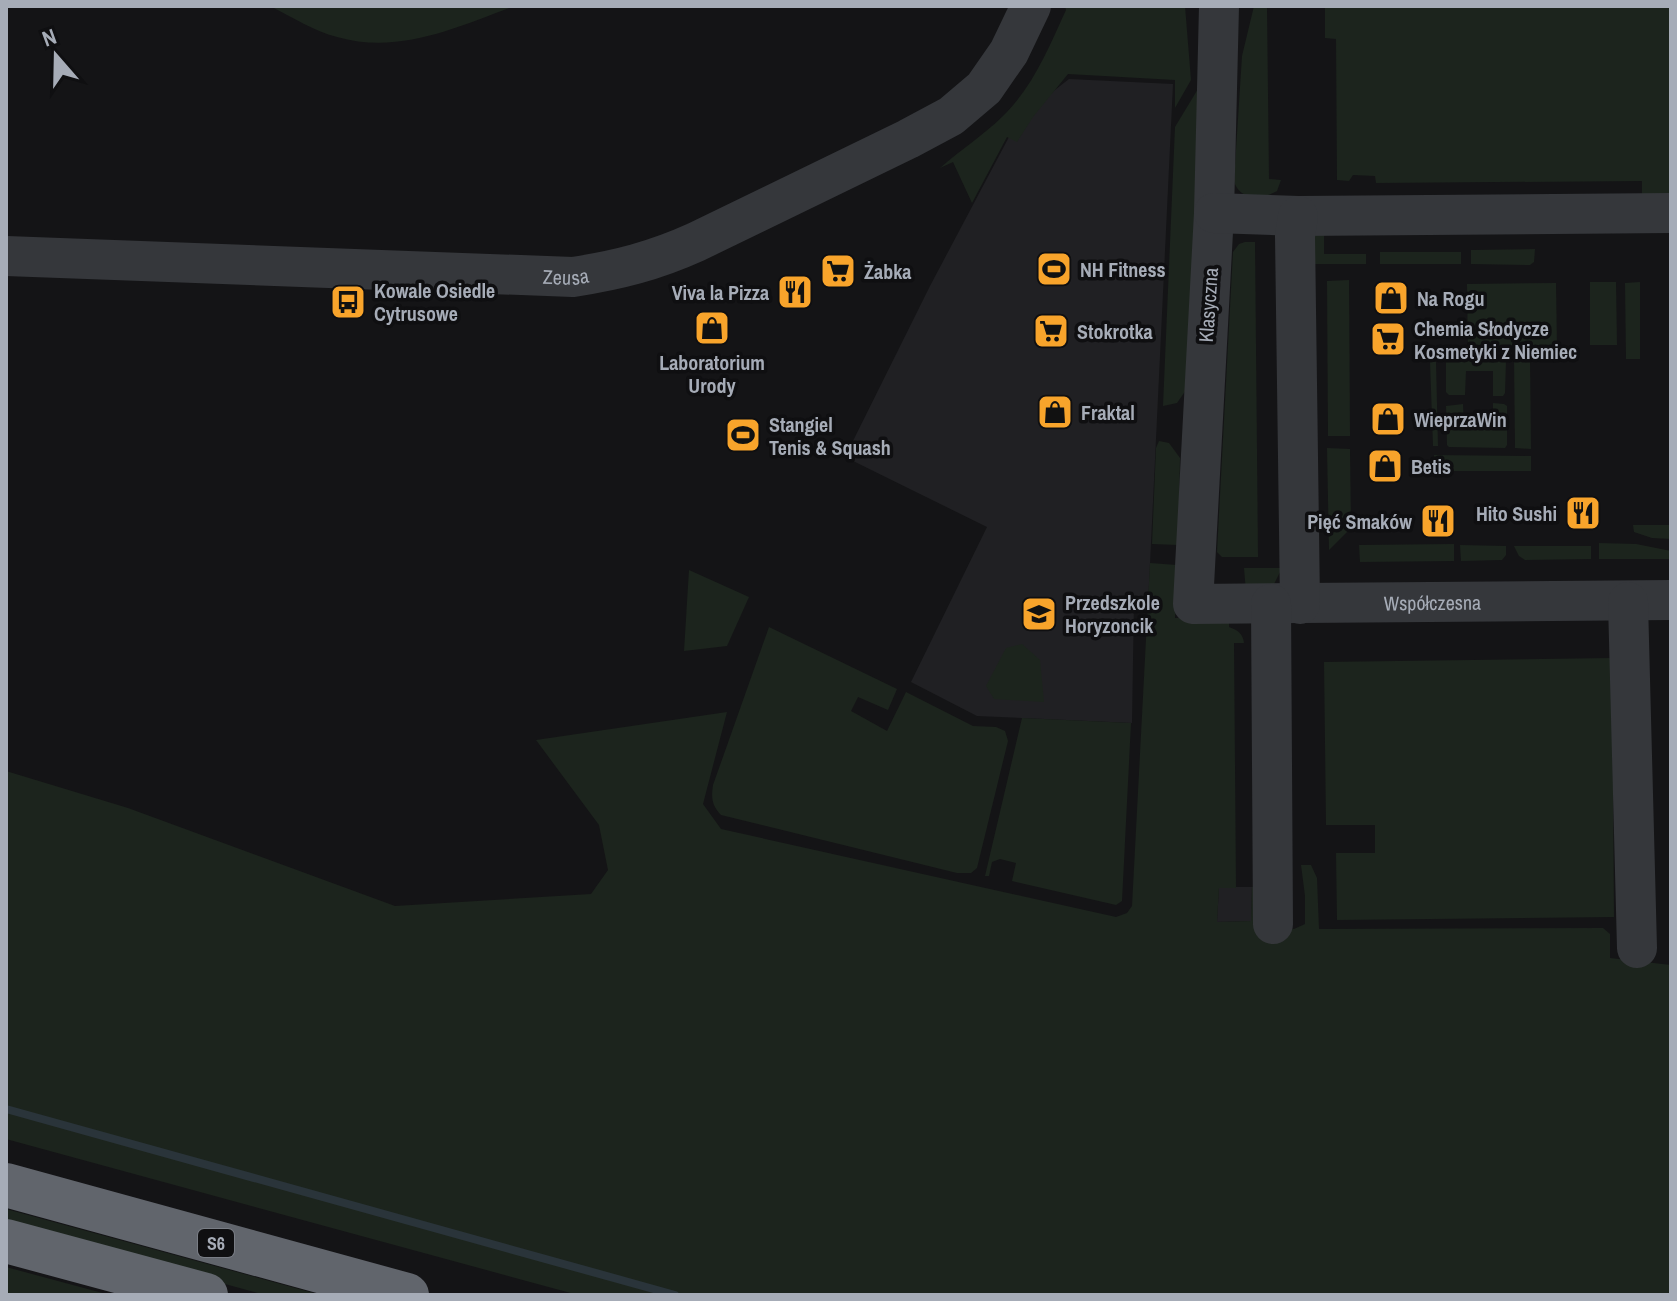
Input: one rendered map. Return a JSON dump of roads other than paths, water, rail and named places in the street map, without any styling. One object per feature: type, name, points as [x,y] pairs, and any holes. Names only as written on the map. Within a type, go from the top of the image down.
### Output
[{"type":"highway","name":"S6","points":[[6,1185],[407,1295]]},
{"type":"highway","points":[[6,1241],[206,1295]]},
{"type":"street","name":"Zeusa","points":[[6,256],[573,277],[624,269],[696,242],[951,116],[984,88],[1009,52],[1031,6]]},
{"type":"street","name":"Klasyczna","points":[[1193,604],[1214,213],[1219,6]]},
{"type":"street","points":[[1214,213],[1298,216],[1671,213]]},
{"type":"street","points":[[1273,924],[1298,216]]},
{"type":"street","name":"Współczesna","points":[[1193,604],[1671,600]]},
{"type":"street","points":[[1628,602],[1637,948]]},
{"type":"waterway","points":[[6,1109],[675,1295]]},
{"type":"place","name":"NH Fitness","points":[[1054,269]]},
{"type":"place","name":"Żabka","points":[[838,271]]},
{"type":"place","name":"Viva la Pizza","points":[[795,292]]},
{"type":"place","name":"Na Rogu","points":[[1391,298]]},
{"type":"place","name":"Kowale Osiedle Cytrusowe","points":[[348,302]]},
{"type":"place","name":"Laboratorium Urody","points":[[712,328]]},
{"type":"place","name":"Stokrotka","points":[[1051,331]]},
{"type":"place","name":"Chemia Słodycze Kosmetyki z Niemiec","points":[[1388,339]]},
{"type":"place","name":"Fraktal","points":[[1055,412]]},
{"type":"place","name":"WieprzaWin","points":[[1388,419]]},
{"type":"place","name":"Stangiel Tenis & Squash","points":[[743,435]]},
{"type":"place","name":"Betis","points":[[1385,466]]},
{"type":"place","name":"Hito Sushi","points":[[1583,513]]},
{"type":"place","name":"Pięć Smaków","points":[[1438,521]]},
{"type":"place","name":"Przedszkole Horyzoncik","points":[[1039,614]]}]
